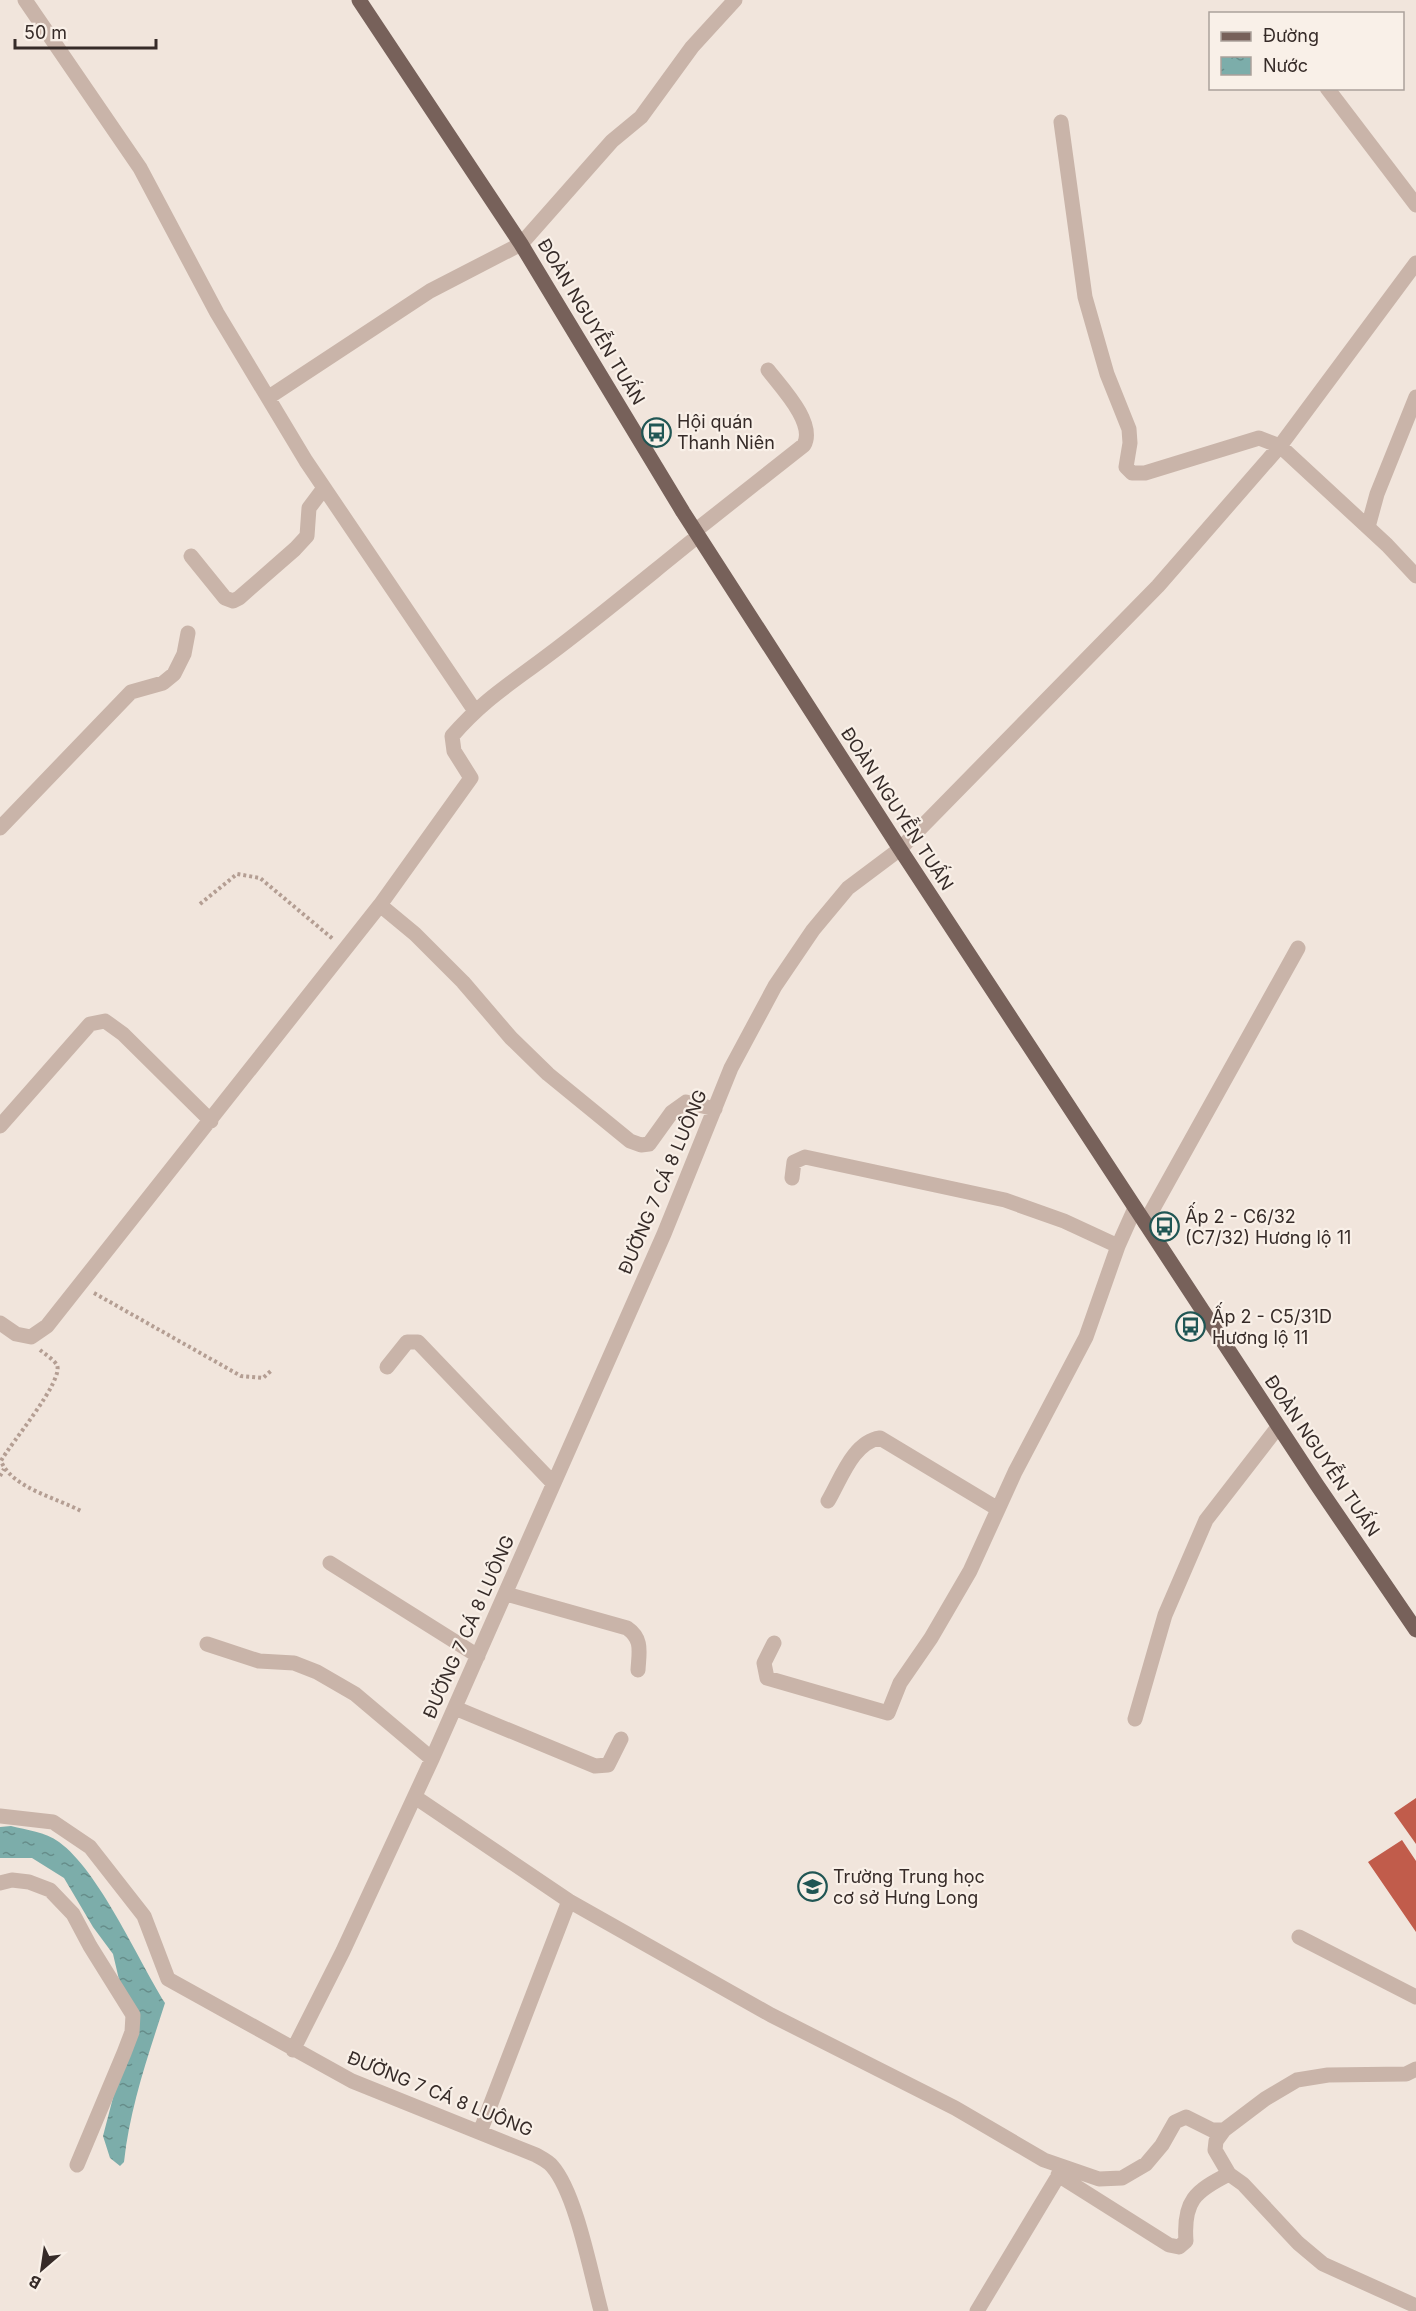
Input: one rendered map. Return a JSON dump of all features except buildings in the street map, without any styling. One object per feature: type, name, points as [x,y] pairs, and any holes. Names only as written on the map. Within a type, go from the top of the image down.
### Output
[{"type":"main road","name":"ĐOÀN NGUYỄN TUẤN","points":[[359,0],[521,244],[697,534],[900,849],[1278,1427],[1416,1630]]},
{"type":"street","points":[[25,0],[140,168],[217,313],[324,488],[475,711]]},
{"type":"street","points":[[269,398],[430,291],[521,244],[612,141],[641,117],[692,47],[735,0]]},
{"type":"street","points":[[1329,90],[1416,205]]},
{"type":"street","points":[[1061,123],[1085,297],[1107,374],[1129,429],[1130,443],[1126,467],[1132,473],[1145,473],[1259,438],[1280,446],[1368,527],[1416,576]]},
{"type":"street","name":"ĐƯỜNG 7 CÁ 8 LUÔNG","points":[[601,2311],[571,2204],[565,2187],[551,2165],[536,2155],[352,2081],[293,2050],[343,1951],[415,1797],[664,1234],[731,1068],[775,986],[813,930],[848,888],[900,849],[1158,586],[1280,446],[1416,263]]},
{"type":"street","points":[[0,1323],[16,1334],[27,1336],[39,1334],[48,1326],[380,905],[471,778],[454,751],[452,736],[488,698],[547,656],[804,445],[808,432],[798,409],[768,370]]},
{"type":"street","points":[[1368,527],[1377,494],[1416,397]]},
{"type":"street","points":[[191,556],[225,598],[233,601],[239,598],[295,549],[306,536],[309,508],[324,488]]},
{"type":"street","points":[[0,828],[131,692],[163,683],[174,674],[184,654],[188,633]]},
{"type":"street","points":[[380,905],[415,934],[447,966],[548,1074],[630,1141],[641,1145],[649,1144],[672,1112],[686,1102],[715,1109]]},
{"type":"street","points":[[1145,1223],[1298,948]]},
{"type":"street","points":[[0,1126],[90,1024],[105,1021],[123,1034],[211,1121]]},
{"type":"street","points":[[792,1178],[794,1162],[805,1157],[1005,1200],[1064,1221],[1118,1246]]},
{"type":"street","points":[[774,1644],[764,1663],[767,1678],[888,1713],[900,1683],[931,1638],[970,1571],[998,1509],[1086,1337],[1118,1246],[1136,1208]]},
{"type":"street","points":[[387,1367],[407,1342],[418,1342],[554,1483]]},
{"type":"street","points":[[1135,1719],[1165,1615],[1206,1520],[1278,1427]]},
{"type":"street","points":[[828,1501],[859,1448],[867,1440],[880,1438],[998,1509]]},
{"type":"street","points":[[330,1563],[478,1656]]},
{"type":"street","points":[[506,1594],[627,1628],[636,1634],[640,1644],[639,1670]]},
{"type":"street","points":[[207,1644],[259,1661],[294,1663],[317,1672],[355,1694],[432,1759]]},
{"type":"street","points":[[455,1708],[595,1766],[608,1766],[621,1739]]},
{"type":"street","points":[[415,1797],[569,1901],[771,2015],[902,2079],[1044,2160],[1169,2245],[1179,2247],[1186,2241],[1187,2210],[1195,2196],[1208,2185],[1229,2174]]},
{"type":"street","points":[[0,1816],[53,1822],[90,1847],[144,1916],[168,1978],[293,2050]]},
{"type":"street","points":[[0,1883],[12,1880],[29,1882],[50,1890],[73,1914],[133,2015],[132,2032],[77,2165]]},
{"type":"street","points":[[480,2132],[569,1901]]},
{"type":"street","points":[[1299,1937],[1416,1997]]},
{"type":"street","points":[[1416,2069],[1406,2074],[1328,2074],[1297,2080],[1265,2098],[1224,2130],[1216,2141],[1215,2150],[1229,2174],[1243,2184],[1298,2243],[1323,2264],[1416,2306]]},
{"type":"street","points":[[1061,2172],[1099,2179],[1122,2178],[1146,2164],[1162,2145],[1175,2122],[1185,2117],[1212,2130],[1224,2130]]},
{"type":"street","points":[[977,2311],[1061,2172]]},
{"type":"path","points":[[200,904],[237,874],[261,878],[345,949]]},
{"type":"path","points":[[80,1285],[241,1376],[263,1378],[272,1370]]},
{"type":"path","points":[[27,1336],[57,1364],[58,1370],[51,1387],[1,1461],[4,1469],[20,1482],[81,1511]]},
{"type":"path","points":[[0,1476],[4,1469]]},
{"type":"water","points":[[11,1826],[48,1836],[74,1855],[103,1894],[165,2003],[135,2101],[124,2162],[120,2166],[110,2158],[103,2136],[115,2090],[133,2039],[113,1954],[93,1927],[64,1878],[32,1858],[0,1858],[0,1827]]},
{"type":"place","name":"Hội quán Thanh Niên","points":[[656,432]]},
{"type":"place","name":"Ấp 2 - C6/32 (C7/32) Hương lộ 11","points":[[1164,1227]]},
{"type":"place","name":"Ấp 2 - C5/31D Hương lộ 11","points":[[1191,1327]]},
{"type":"place","name":"Trường Trung học cơ sở Hưng Long","points":[[812,1887]]}]
